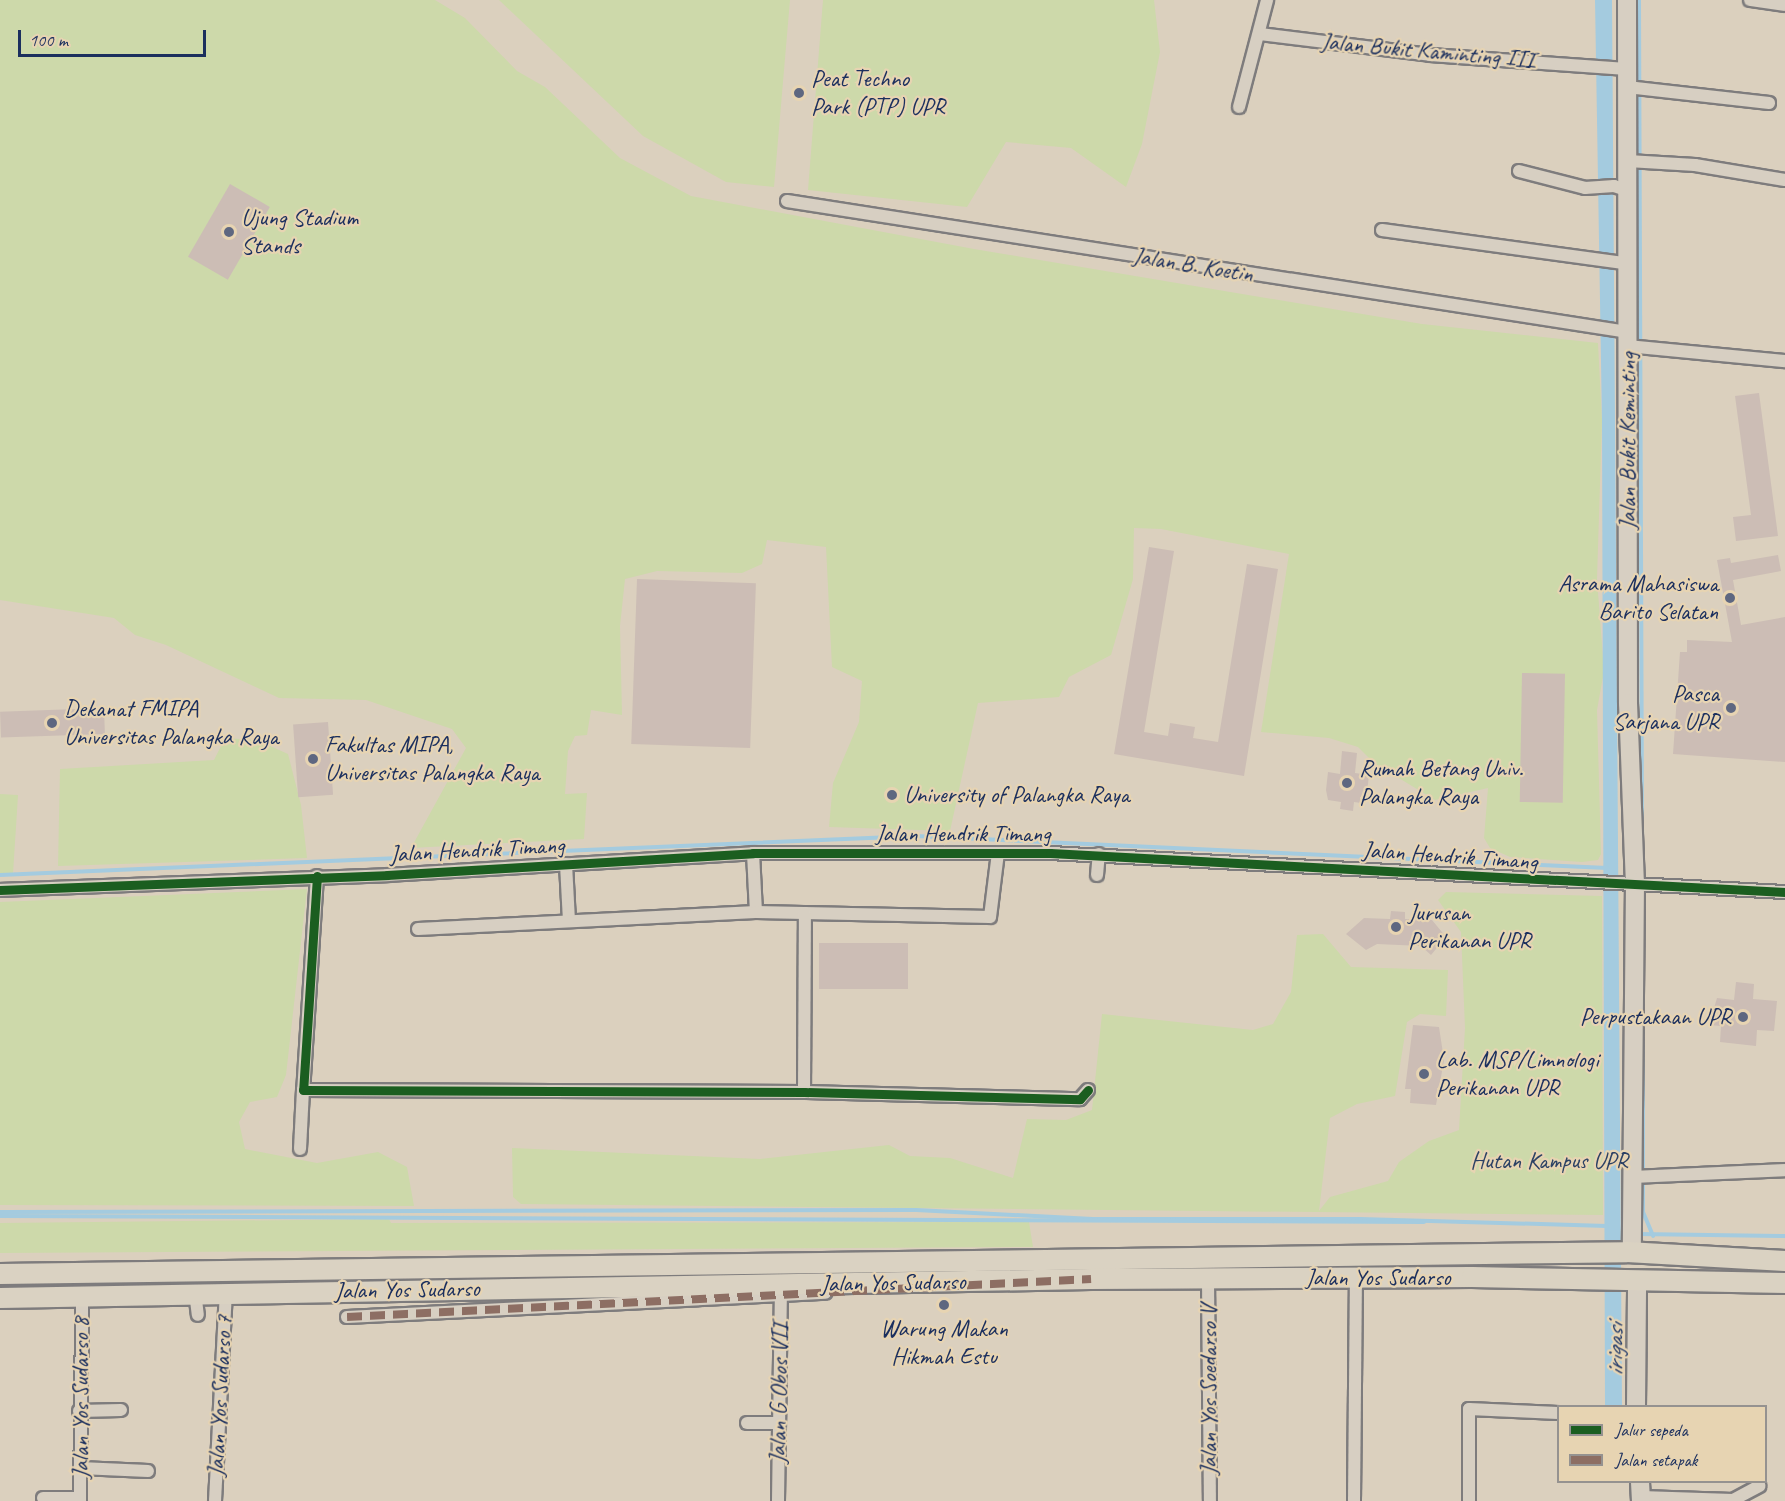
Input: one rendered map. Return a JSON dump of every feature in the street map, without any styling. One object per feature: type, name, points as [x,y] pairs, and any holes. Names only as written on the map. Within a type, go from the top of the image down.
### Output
[{"type":"main road","name":"Jalan Bukit Keminting","points":[[1628,0],[1622,74],[1628,161],[1621,189],[1633,1177],[1630,1249]]},
{"type":"main road","name":"Jalan Yos Sudarso","points":[[0,1274],[1045,1258],[1428,1255],[1601,1252],[1630,1249]]},
{"type":"main road","points":[[1630,1249],[1785,1261]]},
{"type":"main road","points":[[1428,1255],[1428,1278]]},
{"type":"main road","points":[[1045,1258],[1045,1280]]},
{"type":"main road","points":[[504,1267],[505,1289]]},
{"type":"main road","name":"Jalan Yos Sudarso","points":[[0,1298],[195,1292],[781,1286],[1091,1279],[1428,1278],[1785,1283]]},
{"type":"main road","points":[[1631,1281],[1635,1405]]},
{"type":"street","points":[[1239,107],[1260,34],[1267,0]]},
{"type":"street","points":[[1750,0],[1785,4]]},
{"type":"street","name":"Jalan Bukit Kaminting III","points":[[1260,34],[1430,55],[1596,66],[1622,74],[1769,103]]},
{"type":"street","points":[[1628,161],[1706,166],[1785,180]]},
{"type":"street","points":[[1519,171],[1585,188],[1598,185],[1621,189]]},
{"type":"street","name":"Jalan B. Koetin","points":[[788,201],[1598,328],[1623,336]]},
{"type":"street","points":[[1382,230],[1622,264]]},
{"type":"street","points":[[1623,336],[1785,361]]},
{"type":"street","points":[[753,853],[756,912]]},
{"type":"street","name":"Jalan Hendrik Timang","points":[[0,890],[566,864],[753,853],[1099,855],[1609,884],[1629,883]]},
{"type":"street","points":[[418,929],[756,912],[990,917],[998,853]]},
{"type":"street","points":[[1097,875],[1099,855]]},
{"type":"street","points":[[566,864],[568,921]]},
{"type":"street","points":[[300,1149],[317,876]]},
{"type":"street","points":[[1629,883],[1785,892]]},
{"type":"street","points":[[804,1092],[805,913]]},
{"type":"street","points":[[303,1090],[804,1092],[1080,1100],[1088,1090]]},
{"type":"street","points":[[1633,1177],[1785,1170]]},
{"type":"street","points":[[346,1317],[1091,1279]]},
{"type":"street","name":"Jalan Yos Soedarso V","points":[[1208,1279],[1210,1501]]},
{"type":"street","points":[[1354,1501],[1356,1279]]},
{"type":"street","name":"Jalan G Obos VII","points":[[778,1501],[781,1286]]},
{"type":"street","points":[[195,1292],[198,1315]]},
{"type":"street","name":"Jalan Yos Sudarso 7","points":[[215,1501],[226,1292]]},
{"type":"street","name":"Jalan Yos Sudarso 8","points":[[80,1499],[79,1411],[82,1295]]},
{"type":"street","points":[[1469,1501],[1469,1409],[1557,1413]]},
{"type":"street","points":[[79,1411],[121,1410]]},
{"type":"street","points":[[747,1423],[778,1423]]},
{"type":"street","points":[[80,1468],[148,1471]]},
{"type":"street","points":[[1641,1493],[1733,1500],[1759,1486]]},
{"type":"street","points":[[43,1498],[80,1499]]},
{"type":"green space","points":[[0,0],[435,0],[465,18],[517,71],[545,87],[620,158],[691,196],[974,249],[1422,324],[1598,343],[1602,421],[1597,579],[1604,671],[1597,710],[1601,854],[1598,860],[1582,862],[1510,857],[1490,848],[1484,838],[1488,788],[1435,800],[1374,763],[1358,747],[1329,738],[1261,732],[1289,554],[1161,529],[1134,528],[1133,579],[1111,655],[1069,677],[1059,697],[978,703],[950,831],[829,827],[833,783],[859,722],[862,681],[832,667],[826,547],[767,540],[762,564],[742,573],[657,571],[625,579],[620,626],[622,715],[591,710],[587,735],[575,736],[568,751],[565,794],[587,793],[584,839],[411,848],[466,748],[452,729],[366,700],[279,698],[166,645],[135,635],[114,618],[0,600]]},
{"type":"green space","points":[[499,0],[790,0],[774,187],[726,182],[643,136]]},
{"type":"green space","points":[[823,0],[1154,0],[1160,52],[1142,144],[1126,187],[1071,148],[1006,142],[967,207],[808,190]]},
{"type":"green space","points":[[225,738],[257,740],[288,754],[301,805],[307,858],[58,866],[60,769],[214,760]]},
{"type":"green space","points":[[0,794],[18,795],[13,874],[0,875]]},
{"type":"green space","points":[[307,889],[286,1075],[277,1097],[250,1102],[239,1122],[245,1149],[317,1163],[378,1152],[407,1167],[414,1206],[0,1205],[0,902]]},
{"type":"green space","name":"Hutan Kampus UPR","points":[[1446,892],[1602,896],[1603,1215],[521,1204],[513,1197],[512,1148],[760,1159],[889,1145],[910,1156],[950,1158],[1013,1178],[1027,1119],[1066,1120],[1092,1110],[1102,1014],[1253,1030],[1273,1024],[1291,992],[1297,935],[1323,934],[1351,967],[1448,970],[1446,1016],[1420,1014],[1407,1022],[1395,1096],[1357,1104],[1330,1118],[1319,1211],[1330,1197],[1388,1181],[1399,1162],[1429,1141],[1459,1130],[1465,1028],[1461,932],[1438,900]]},
{"type":"green space","points":[[389,1219],[391,1223],[1029,1222],[1033,1247],[0,1253],[0,1223]]},
{"type":"water","name":"irigasi","points":[[1595,0],[1612,0],[1622,1405],[1605,1405],[1602,421]]},
{"type":"building","name":"Ujung Stadium Stands","points":[[230,184],[270,207],[228,280],[188,257]]},
{"type":"building","points":[[1759,393],[1778,536],[1736,541],[1733,517],[1751,515],[1735,396]]},
{"type":"building","points":[[1149,547],[1174,551],[1144,732],[1168,736],[1170,723],[1195,727],[1193,738],[1218,742],[1247,564],[1278,569],[1244,776],[1114,754]]},
{"type":"building","name":"Pasca Sarjana UPR","points":[[1778,555],[1781,571],[1733,580],[1741,625],[1785,617],[1785,762],[1673,754],[1680,652],[1687,652],[1687,640],[1732,642],[1717,560],[1730,558],[1731,563]]},
{"type":"building","points":[[637,579],[756,583],[750,748],[631,744]]},
{"type":"building","points":[[1522,673],[1565,674],[1563,803],[1520,802]]},
{"type":"building","name":"Dekanat FMIPA Universitas Palangka Raya","points":[[104,708],[105,734],[1,738],[0,712]]},
{"type":"building","name":"Fakultas MIPA, Universitas Palangka Raya","points":[[328,722],[333,795],[298,797],[293,724]]},
{"type":"building","name":"Rumah Betang Univ. Palangka Raya","points":[[1342,751],[1357,753],[1355,773],[1369,775],[1367,793],[1363,792],[1361,803],[1354,802],[1353,811],[1340,809],[1341,802],[1328,800],[1326,790],[1328,772],[1340,774]]},
{"type":"building","name":"Jurusan Perikanan UPR","points":[[1391,911],[1405,912],[1405,919],[1432,920],[1446,937],[1431,955],[1421,946],[1377,944],[1366,950],[1346,934],[1364,918],[1390,919]]},
{"type":"building","points":[[819,943],[908,943],[908,989],[819,989]]},
{"type":"building","name":"Perpustakaan UPR","points":[[1736,982],[1754,984],[1753,999],[1777,1001],[1774,1031],[1757,1030],[1756,1046],[1720,1042],[1721,1026],[1709,1025],[1717,998],[1734,1000]]},
{"type":"building","name":"Lab. MSP/Limnologi Perikanan UPR","points":[[1413,1025],[1439,1027],[1444,1060],[1436,1105],[1410,1103],[1411,1089],[1405,1089]]},
{"type":"waterway","points":[[1639,0],[1642,836]]},
{"type":"waterway","points":[[0,875],[916,836],[1607,868]]},
{"type":"waterway","points":[[1643,952],[1643,1212],[1653,1236]]},
{"type":"waterway","points":[[0,1212],[916,1210],[1093,1219],[1360,1219],[1607,1226]]},
{"type":"waterway","points":[[0,1216],[1424,1222]]},
{"type":"waterway","points":[[1637,1234],[1785,1236]]},
{"type":"marked path","points":[[347,1317],[1091,1279]]},
{"type":"cycle path","points":[[0,890],[387,875],[753,853],[1050,853],[1785,892]]},
{"type":"cycle path","points":[[317,876],[303,1090],[804,1092],[1080,1099],[1088,1090]]},
{"type":"place","name":"Peat Techno Park (PTP) UPR","points":[[799,93]]},
{"type":"place","name":"Ujung Stadium Stands","points":[[229,232]]},
{"type":"place","name":"Asrama Mahasiswa Barito Selatan","points":[[1730,598]]},
{"type":"place","name":"Pasca Sarjana UPR","points":[[1731,708]]},
{"type":"place","name":"Dekanat FMIPA Universitas Palangka Raya","points":[[52,723]]},
{"type":"place","name":"Fakultas MIPA, Universitas Palangka Raya","points":[[313,759]]},
{"type":"place","name":"Rumah Betang Univ. Palangka Raya","points":[[1347,783]]},
{"type":"place","name":"University of Palangka Raya","points":[[892,795]]},
{"type":"place","name":"Jurusan Perikanan UPR","points":[[1396,927]]},
{"type":"place","name":"Perpustakaan UPR","points":[[1743,1017]]},
{"type":"place","name":"Lab. MSP/Limnologi Perikanan UPR","points":[[1424,1074]]},
{"type":"place","name":"Warung Makan Hikmah Estu","points":[[944,1305]]}]
